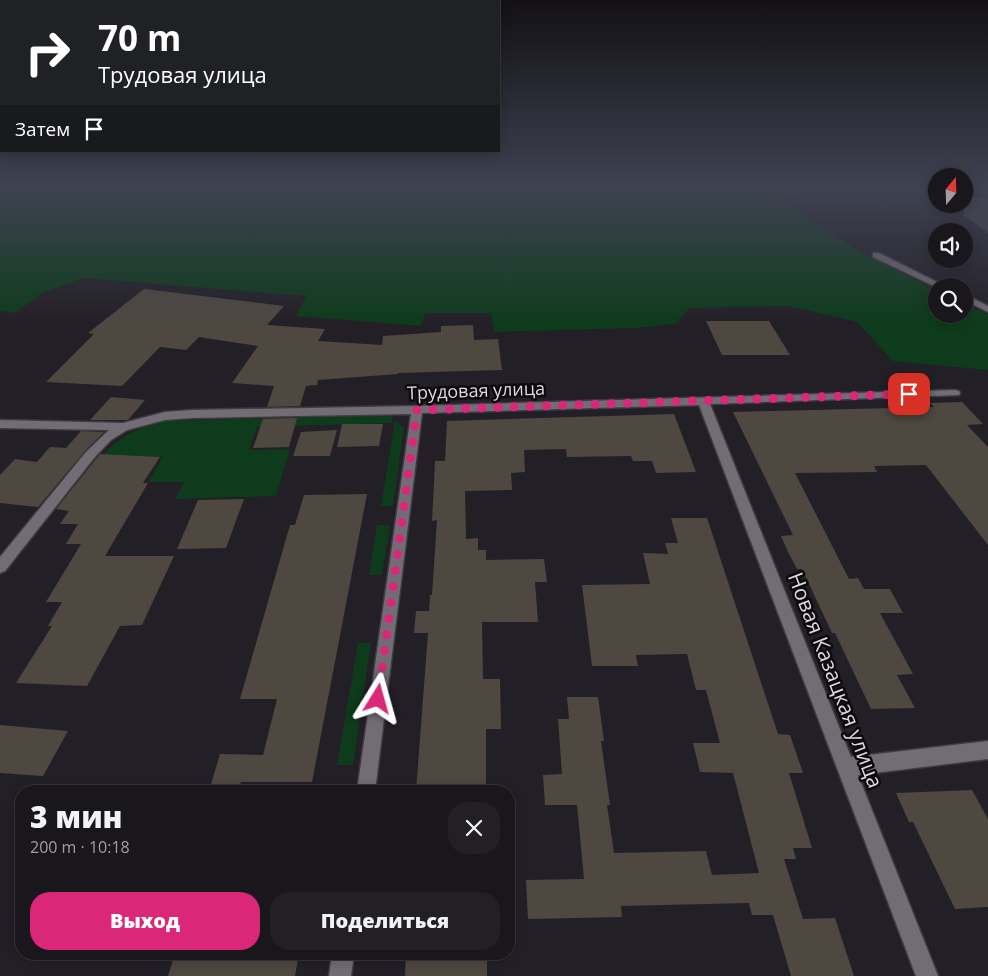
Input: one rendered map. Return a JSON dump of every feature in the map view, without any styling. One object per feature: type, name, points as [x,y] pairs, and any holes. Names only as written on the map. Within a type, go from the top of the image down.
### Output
[{"type":"street","points":[[876,255],[928,280]]},
{"type":"street","points":[[973,302],[988,309]]},
{"type":"street","name":"Трудовая улица","points":[[0,424],[124,426],[165,416],[192,414],[417,410],[955,393]]},
{"type":"street","name":"Новая Казацкая улица","points":[[703,400],[927,976]]},
{"type":"street","points":[[367,785],[417,410]]},
{"type":"street","points":[[0,567],[90,456],[107,437],[124,426]]},
{"type":"street","points":[[845,767],[988,750]]},
{"type":"street","points":[[340,976],[342,960]]},
{"type":"green space","points":[[0,234],[830,234],[870,257],[928,286],[928,323],[973,323],[973,308],[988,315],[988,370],[893,361],[857,322],[788,306],[690,308],[675,324],[635,328],[494,332],[491,313],[425,313],[421,326],[296,316],[306,296],[84,278],[42,293],[15,313],[0,311]]},
{"type":"green space","points":[[389,415],[393,417],[391,423],[257,427],[249,450],[290,449],[276,496],[175,499],[184,482],[148,482],[163,457],[116,455],[95,483],[80,482],[108,450],[127,435],[168,421]]},
{"type":"green space","points":[[395,420],[404,428],[393,506],[381,506]]},
{"type":"green space","points":[[377,525],[390,525],[382,575],[369,575]]},
{"type":"green space","points":[[358,643],[371,643],[353,765],[337,765]]},
{"type":"building","points":[[144,289],[284,306],[267,325],[325,329],[318,341],[382,345],[383,336],[441,332],[441,326],[473,325],[474,340],[498,339],[502,370],[398,373],[318,380],[317,385],[306,386],[300,406],[267,407],[274,386],[232,383],[258,346],[199,337],[186,350],[160,347],[122,386],[46,382],[94,334],[88,333]]},
{"type":"building","points":[[706,321],[769,321],[790,355],[722,355]]},
{"type":"building","points":[[111,397],[145,400],[128,420],[90,420]]},
{"type":"building","points":[[962,402],[983,424],[967,425],[988,447],[988,545],[926,465],[874,466],[877,472],[795,473],[849,579],[858,578],[864,589],[890,589],[903,613],[880,613],[913,674],[897,675],[915,708],[871,709],[802,569],[797,569],[788,552],[781,536],[793,535],[733,412],[934,407],[930,403]]},
{"type":"building","points":[[674,414],[696,472],[656,473],[652,461],[633,461],[631,456],[567,457],[566,449],[524,450],[525,472],[511,473],[512,490],[465,491],[466,539],[478,538],[478,550],[486,550],[486,560],[544,559],[547,582],[535,582],[538,622],[482,622],[483,679],[500,679],[501,729],[486,729],[486,785],[416,785],[428,633],[414,633],[416,611],[429,611],[430,595],[432,595],[437,520],[432,521],[435,461],[445,461],[447,421]]},
{"type":"building","points":[[297,418],[289,447],[253,448],[263,419]]},
{"type":"building","points":[[342,424],[383,424],[379,446],[337,447]]},
{"type":"building","points":[[337,430],[330,456],[293,456],[301,432]]},
{"type":"building","points":[[81,431],[104,432],[85,451],[38,507],[0,503],[0,475],[15,459],[37,462],[50,447],[66,448]]},
{"type":"building","points":[[100,454],[160,457],[143,483],[148,483],[105,556],[174,556],[142,625],[120,626],[87,686],[16,683],[52,626],[48,626],[62,602],[46,602],[81,544],[66,544],[78,524],[60,524],[69,511],[56,509]]},
{"type":"building","points":[[367,494],[312,782],[241,782],[240,785],[211,785],[220,754],[263,755],[277,699],[240,699],[290,525],[295,525],[304,495]]},
{"type":"building","points":[[244,499],[226,548],[177,549],[198,500]]},
{"type":"building","points":[[671,518],[707,518],[778,734],[790,735],[803,773],[789,773],[812,848],[793,848],[796,859],[784,859],[803,919],[835,918],[854,976],[791,976],[773,915],[752,915],[749,903],[621,906],[622,917],[528,919],[526,880],[584,879],[577,805],[545,805],[543,775],[562,774],[558,719],[569,719],[567,697],[598,697],[604,741],[601,741],[610,805],[607,805],[614,853],[706,851],[712,875],[759,873],[733,773],[700,772],[693,743],[720,743],[706,690],[696,690],[687,654],[636,655],[638,666],[592,666],[582,585],[650,584],[643,553],[668,554],[665,543],[678,543]]},
{"type":"building","points":[[0,725],[68,731],[43,776],[0,773]]},
{"type":"building","points":[[972,790],[988,819],[988,907],[955,909],[913,822],[909,822],[896,793]]},
{"type":"building","points":[[173,960],[298,960],[295,976],[168,976]]},
{"type":"building","points":[[406,960],[487,960],[487,976],[405,976]]},
{"type":"route","points":[[378,699],[417,410],[909,394]]}]
